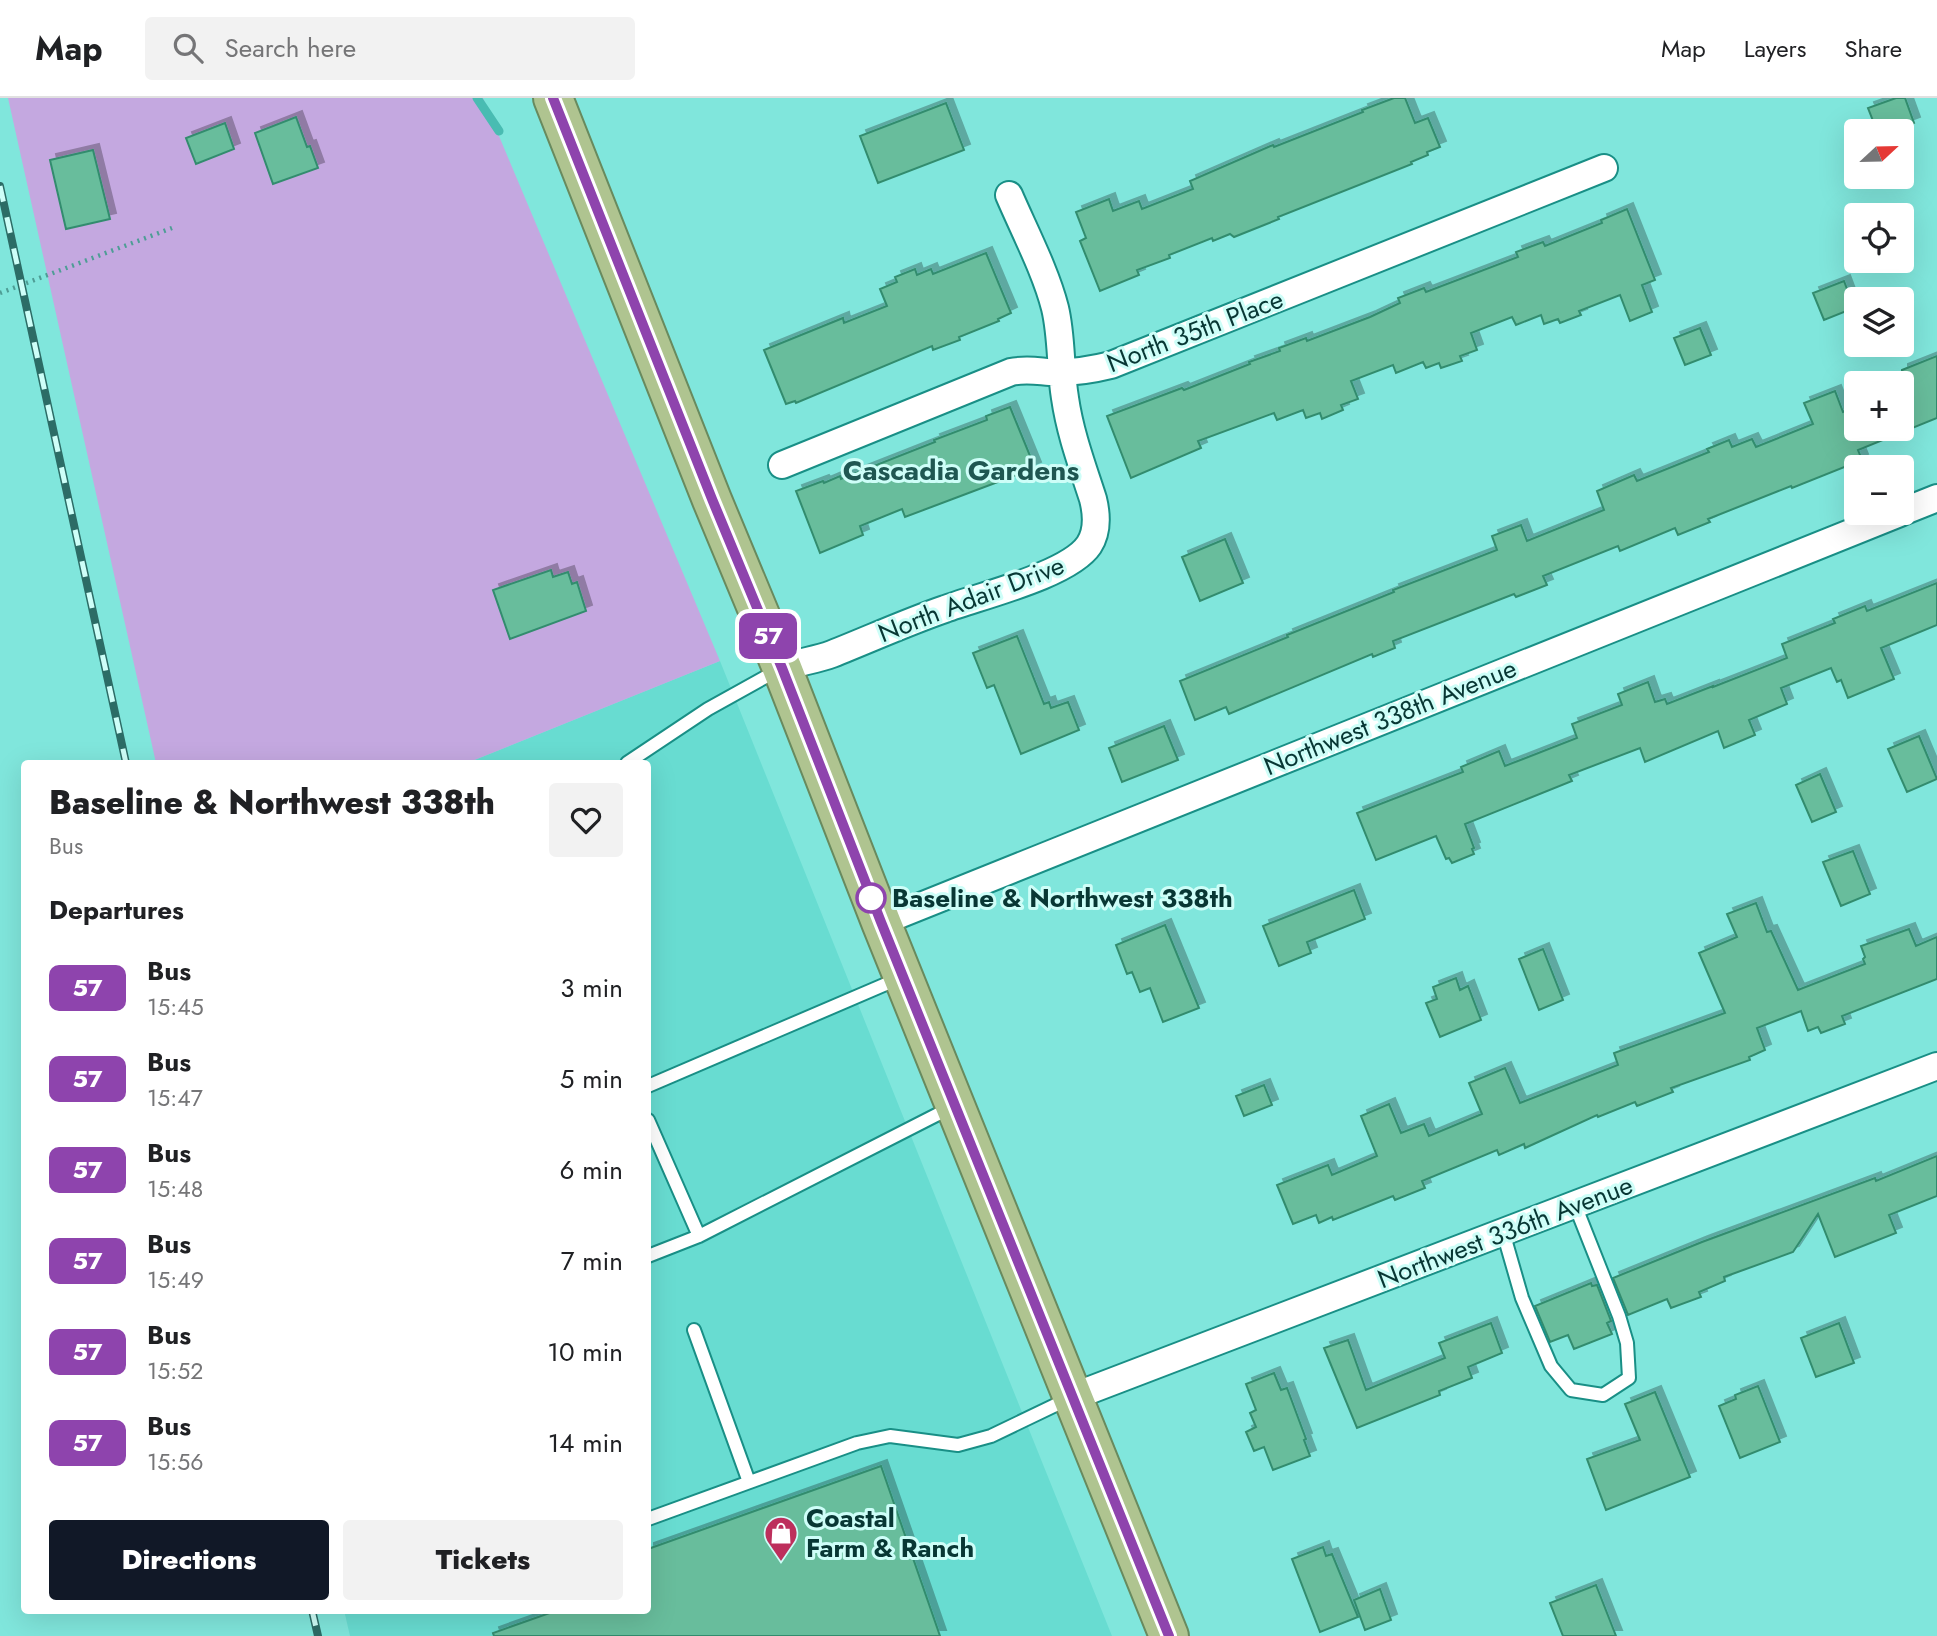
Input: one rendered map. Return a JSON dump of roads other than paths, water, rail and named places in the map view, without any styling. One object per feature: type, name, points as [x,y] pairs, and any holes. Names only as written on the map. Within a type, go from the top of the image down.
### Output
[{"type":"highway","points":[[552,98],[1169,1636]]},
{"type":"street","name":"North 35th Place","points":[[782,465],[1011,372],[1027,369],[1050,372],[1088,371],[1111,365],[1604,168]]},
{"type":"street","name":"North Adair Drive","points":[[782,668],[828,655],[1065,565],[1077,558],[1094,534],[1096,510],[1074,447],[1061,371],[1055,307],[1009,195]]},
{"type":"street","name":"Northwest 338th Avenue","points":[[1914,507],[1937,498]]},
{"type":"street","name":"Northwest 338th Avenue","points":[[881,922],[1869,525]]},
{"type":"street","name":"Northwest 336th Avenue","points":[[1072,1397],[1937,1066]]},
{"type":"lane","points":[[632,760],[708,709],[782,668]]},
{"type":"lane","points":[[651,1085],[904,976]]},
{"type":"lane","points":[[651,1255],[699,1236],[956,1105]]},
{"type":"lane","points":[[651,1127],[699,1236]]},
{"type":"lane","points":[[1503,1232],[1522,1298],[1551,1366],[1571,1390],[1603,1395],[1629,1378],[1628,1343],[1575,1205]]},
{"type":"lane","points":[[694,1330],[749,1482]]},
{"type":"lane","points":[[651,1518],[857,1443],[890,1436],[958,1445],[991,1436],[1072,1397]]},
{"type":"waterway","points":[[477,98],[499,131]]},
{"type":"railway","points":[[0,186],[125,760]]},
{"type":"railway","points":[[313,1614],[318,1636]]},
{"type":"place","name":"Baseline & Northwest 338th","points":[[871,898]]},
{"type":"place","name":"Coastal Farm & Ranch","points":[[781,1563]]},
{"type":"district","name":"Cascadia Gardens","points":[[961,470]]}]
